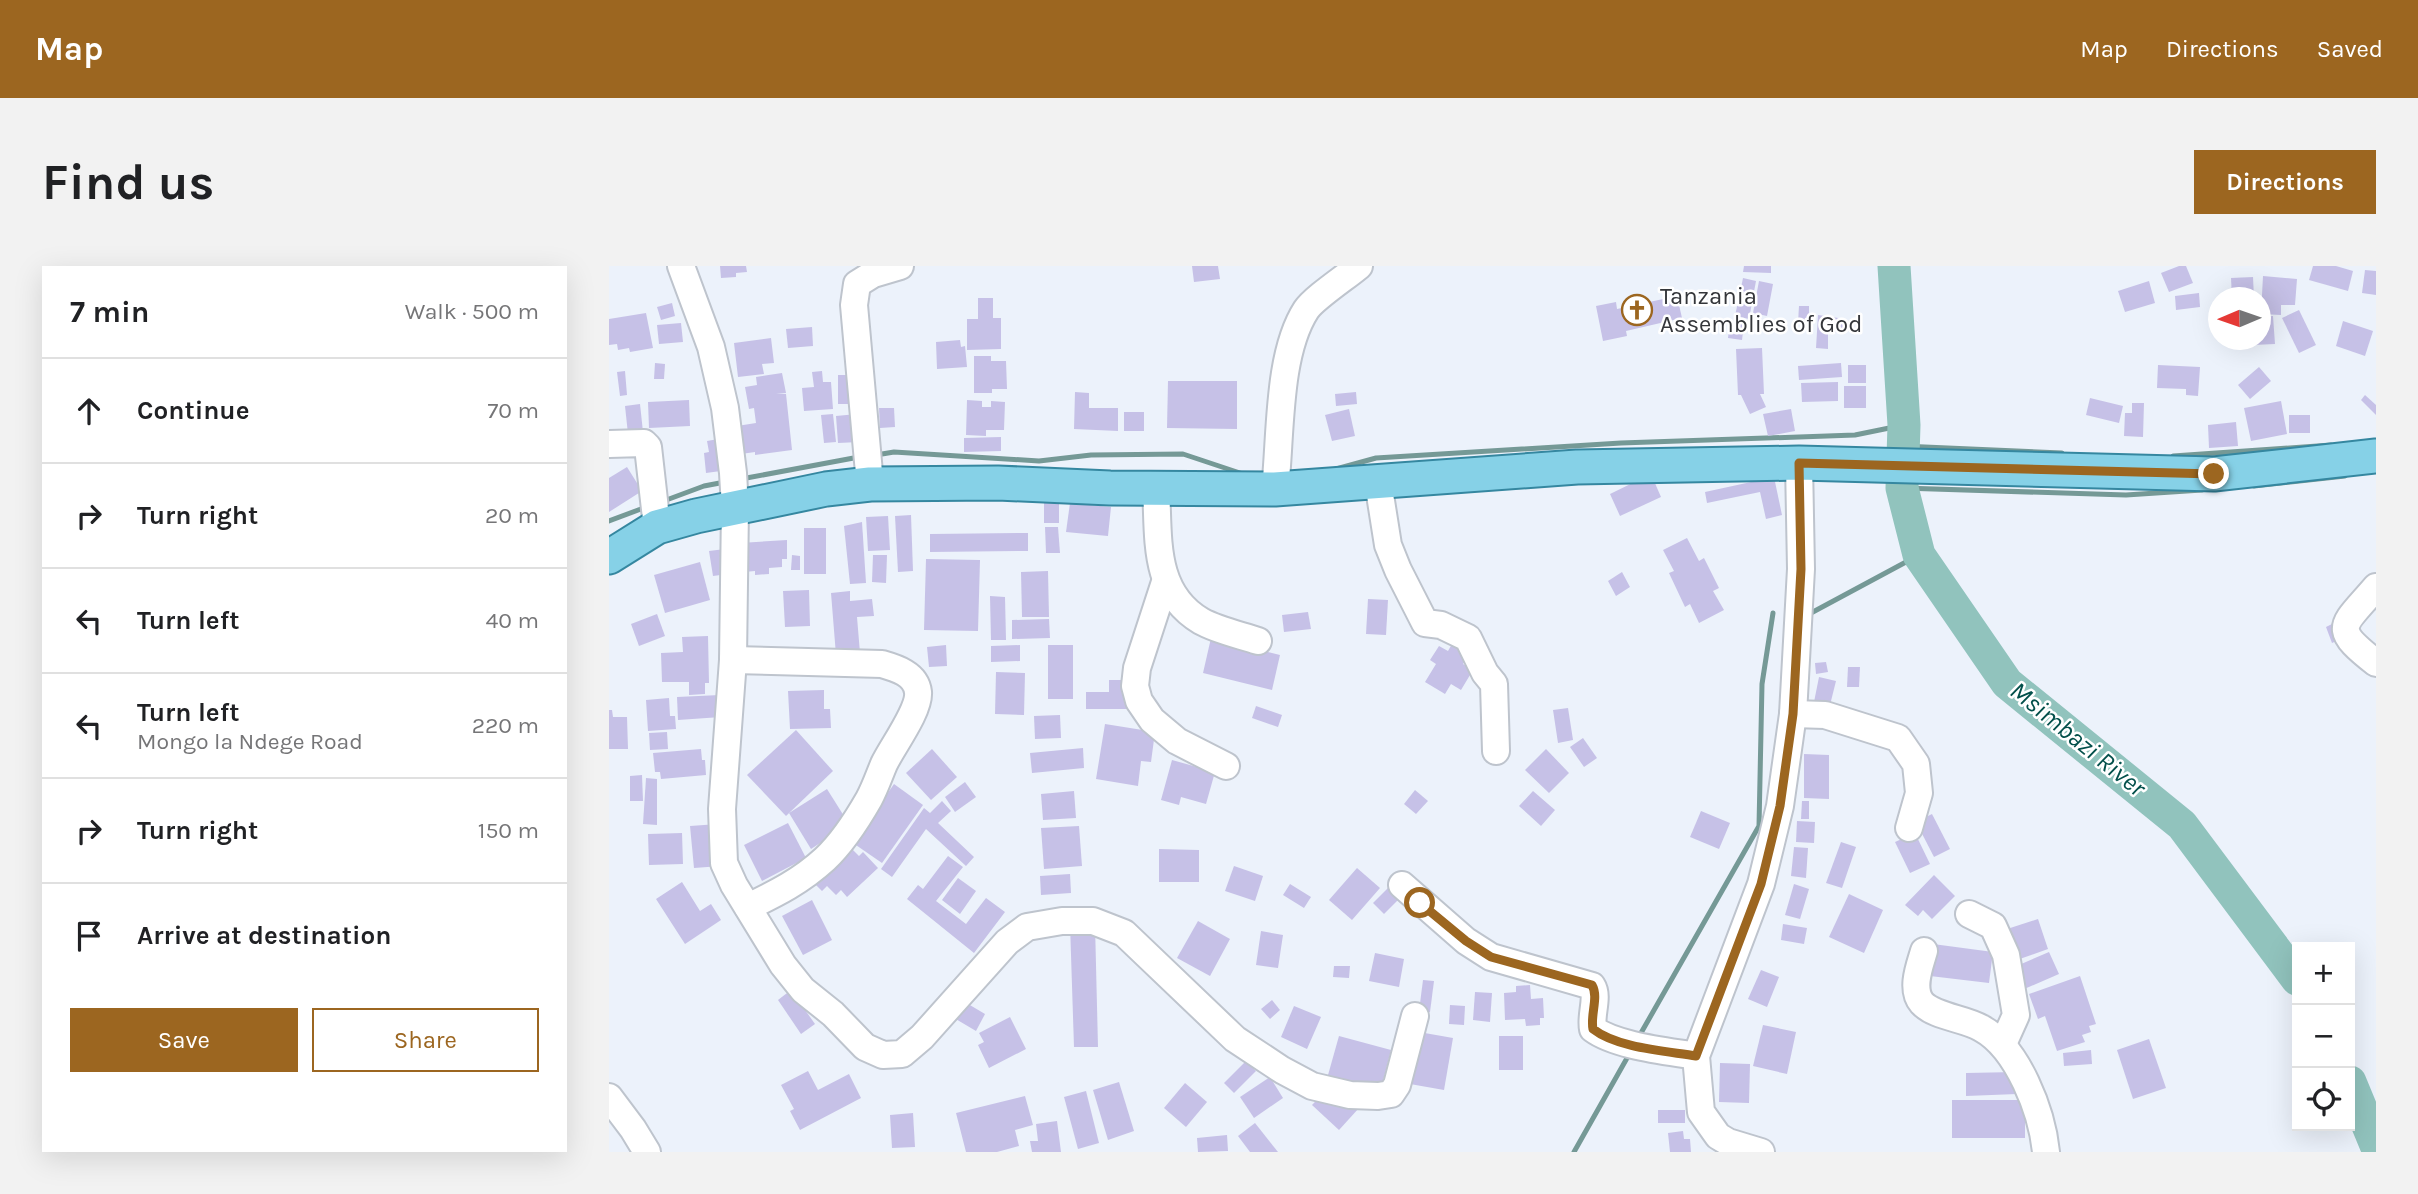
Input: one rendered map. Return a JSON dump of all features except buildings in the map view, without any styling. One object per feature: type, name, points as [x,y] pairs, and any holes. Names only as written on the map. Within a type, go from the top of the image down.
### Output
[{"type":"main road","points":[[609,557],[657,527],[696,516],[827,489],[870,484],[997,482],[1275,489],[1577,467],[1799,463],[2214,474],[2376,456]]},
{"type":"street","points":[[681,266],[711,347],[725,408],[735,507],[733,660],[722,839],[724,863],[783,965],[803,990],[833,1014],[865,1047],[883,1055],[902,1054],[922,1037],[1007,942],[1027,927],[1062,920],[1093,921],[1124,933],[1235,1040],[1312,1086],[1350,1096],[1391,1094],[1397,1085],[1415,1016]]},
{"type":"street","points":[[870,484],[854,305],[857,285],[873,274],[900,266]]},
{"type":"street","points":[[1275,489],[1285,376],[1295,333],[1307,308],[1359,266]]},
{"type":"street","points":[[609,444],[638,442],[648,447],[657,527]]},
{"type":"street","points":[[1761,1152],[1728,1142],[1714,1144],[1701,1112],[1696,1056],[1761,884],[1780,806],[1793,714],[1801,569],[1799,463]]},
{"type":"street","points":[[1378,482],[1388,545],[1425,623],[1441,625],[1468,638],[1494,684],[1496,751]]},
{"type":"street","points":[[1156,488],[1159,551],[1165,582],[1177,601],[1201,621],[1258,641]]},
{"type":"street","points":[[1165,582],[1136,668],[1135,685],[1139,701],[1152,720],[1177,741],[1226,766]]},
{"type":"street","points":[[2376,587],[2345,627],[2351,644],[2376,663]]},
{"type":"street","points":[[733,660],[882,664],[902,671],[914,682],[918,693],[913,709],[869,798],[844,838],[826,858],[796,883],[748,907]]},
{"type":"street","points":[[1793,714],[1825,715],[1898,738],[1916,764],[1919,793],[1909,828]]},
{"type":"street","points":[[1402,885],[1466,941],[1491,957],[1592,985],[1595,991],[1591,1020],[1593,1029],[1600,1035],[1647,1048],[1696,1056]]},
{"type":"street","points":[[1969,914],[1993,926],[2005,955],[2016,1015],[2003,1044]]},
{"type":"street","points":[[1924,951],[1917,975],[1917,992],[1921,1002],[1937,1011],[1981,1027],[2003,1044],[2035,1101],[2044,1132],[2046,1152]]},
{"type":"street","points":[[609,1097],[647,1152]]},
{"type":"waterway","name":"Msimbazi River","points":[[1894,266],[1904,425],[1902,488],[1919,555],[2007,683],[2182,825],[2292,972]]},
{"type":"waterway","points":[[1336,469],[1376,458],[1621,443],[1855,435],[1904,425]]},
{"type":"waterway","points":[[2173,456],[2331,445]]},
{"type":"waterway","points":[[1902,446],[2062,453]]},
{"type":"waterway","points":[[876,455],[894,452],[1039,461],[1091,455],[1183,454],[1243,474]]},
{"type":"waterway","points":[[741,479],[859,457]]},
{"type":"waterway","points":[[2254,486],[2345,476]]},
{"type":"waterway","points":[[661,502],[704,486],[725,482]]},
{"type":"waterway","points":[[1902,488],[2126,495],[2202,490]]},
{"type":"waterway","points":[[609,521],[649,506]]},
{"type":"waterway","points":[[1811,613],[1919,555]]},
{"type":"waterway","points":[[1637,1040],[1759,826],[1762,684],[1773,613]]},
{"type":"waterway","points":[[1574,1152],[1631,1051]]},
{"type":"waterway","name":"Msimbazi River","points":[[2355,1094],[2376,1145]]},
{"type":"place","name":"Tanzania Assemblies of God","points":[[1637,310]]},
{"type":"route","points":[[1420,903],[1466,941],[1491,957],[1592,985],[1595,991],[1591,1020],[1593,1029],[1600,1035],[1647,1048],[1696,1056],[1761,884],[1780,806],[1793,714],[1801,569],[1799,463],[2214,474]]}]
